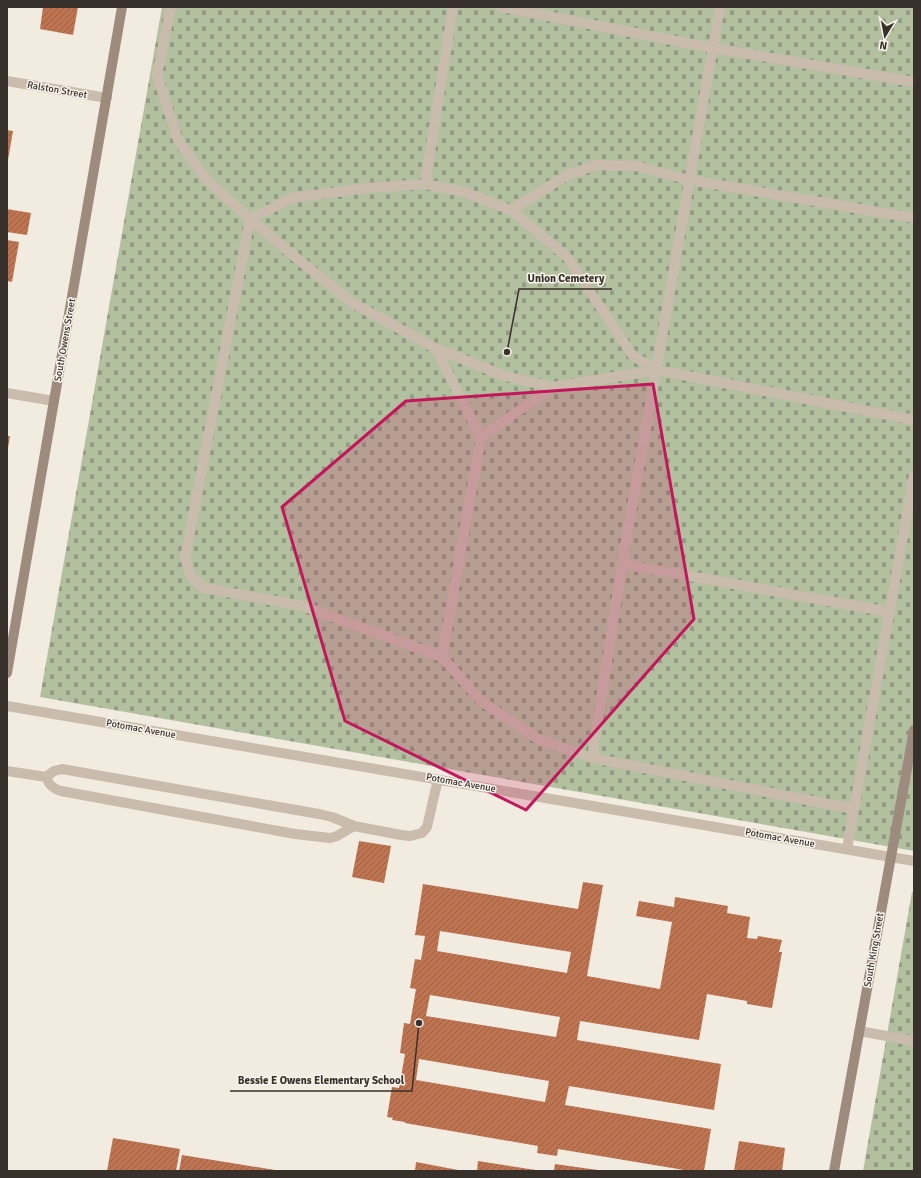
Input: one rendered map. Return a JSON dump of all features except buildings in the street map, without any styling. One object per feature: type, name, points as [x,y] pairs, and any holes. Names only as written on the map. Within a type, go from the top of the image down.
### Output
[{"type":"street","name":"South Owens Street","points":[[7,673],[122,7]]},
{"type":"street","points":[[171,7],[157,75],[178,140],[205,178],[288,252],[351,302],[435,348],[505,376],[553,387],[657,370]]},
{"type":"street","points":[[425,184],[453,7]]},
{"type":"street","points":[[501,7],[713,48],[914,82]]},
{"type":"street","points":[[592,758],[622,564],[720,7]]},
{"type":"street","name":"Ralston Street","points":[[7,81],[106,98]]},
{"type":"street","points":[[511,210],[567,175],[596,165],[636,166],[690,180],[914,218]]},
{"type":"street","points":[[250,219],[292,198],[367,188],[425,184],[464,192],[511,210],[566,257],[633,356],[657,370],[914,420]]},
{"type":"street","points":[[250,219],[186,558],[192,576],[204,588],[303,606],[442,657],[481,702],[538,739],[592,758],[854,809]]},
{"type":"street","points":[[435,348],[480,437],[442,657]]},
{"type":"street","points":[[480,437],[553,387]]},
{"type":"street","points":[[7,393],[54,401]]},
{"type":"street","points":[[846,849],[914,475]]},
{"type":"street","points":[[622,564],[890,612]]},
{"type":"street","name":"Potomac Avenue","points":[[7,706],[914,861]]},
{"type":"street","name":"South King Street","points":[[834,1171],[914,730]]},
{"type":"street","points":[[46,778],[54,771],[62,769],[319,814],[332,817],[354,826],[410,836],[422,834],[427,827],[438,779]]},
{"type":"street","points":[[7,771],[46,778]]},
{"type":"street","points":[[46,778],[49,785],[54,789],[61,791],[295,834],[330,838],[337,836],[354,826]]},
{"type":"street","points":[[859,1031],[914,1041]]},
{"type":"highlighted area","points":[[653,384],[694,619],[526,810],[345,721],[282,507],[406,401]]},
{"type":"green space","points":[[162,7],[914,7],[914,851],[40,697]]},
{"type":"green space","points":[[912,892],[914,893],[914,1171],[863,1171]]},
{"type":"place","name":"Union Cemetery","points":[[507,352]]},
{"type":"place","name":"Bessie E Owens Elementary School","points":[[419,1023]]}]
